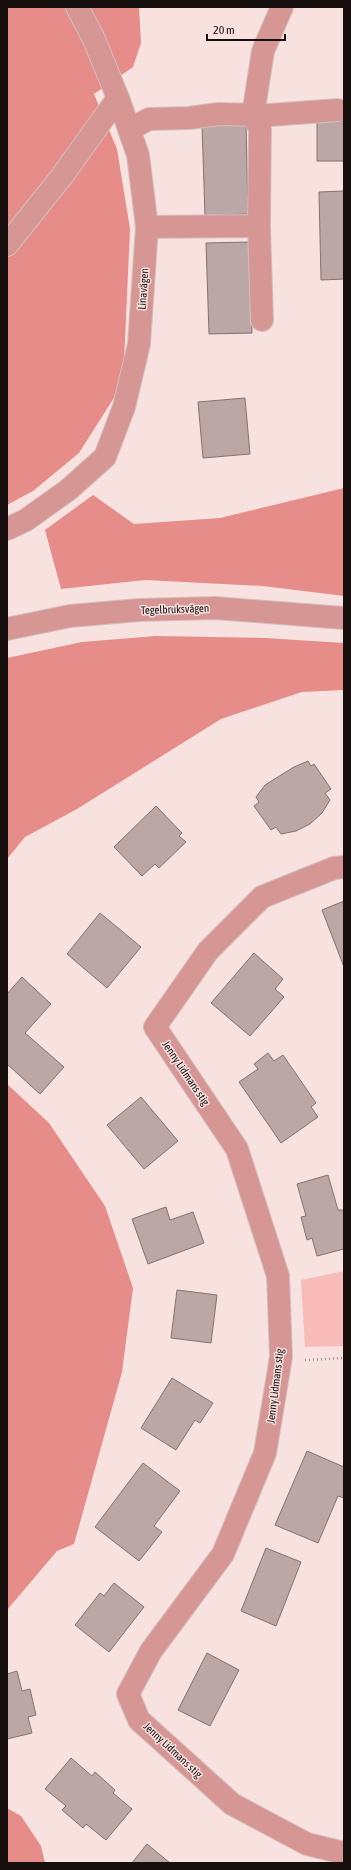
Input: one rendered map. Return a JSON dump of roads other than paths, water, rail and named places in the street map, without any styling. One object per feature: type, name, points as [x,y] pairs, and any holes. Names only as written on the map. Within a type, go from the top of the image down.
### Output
[{"type":"street","name":"Linavägen","points":[[7,529],[26,520],[68,490],[105,457],[124,407],[139,344],[147,227],[138,155],[130,129],[93,37],[77,7]]},
{"type":"street","points":[[262,320],[259,226],[260,129],[253,115],[263,51],[282,7]]},
{"type":"street","points":[[7,245],[62,176],[118,98]]},
{"type":"street","points":[[130,129],[148,119],[189,118],[219,114],[253,115],[338,110]]},
{"type":"street","points":[[147,227],[259,226]]},
{"type":"street","name":"Tegelbruksvägen","points":[[7,629],[70,616],[147,610],[215,608],[344,618]]},
{"type":"street","name":"Jenny Lidmans stig","points":[[344,867],[334,868],[262,896],[208,951],[155,1027],[237,1150],[278,1276],[281,1357],[265,1453],[223,1554],[151,1651],[128,1694],[139,1720],[232,1804],[307,1844],[344,1853]]}]
